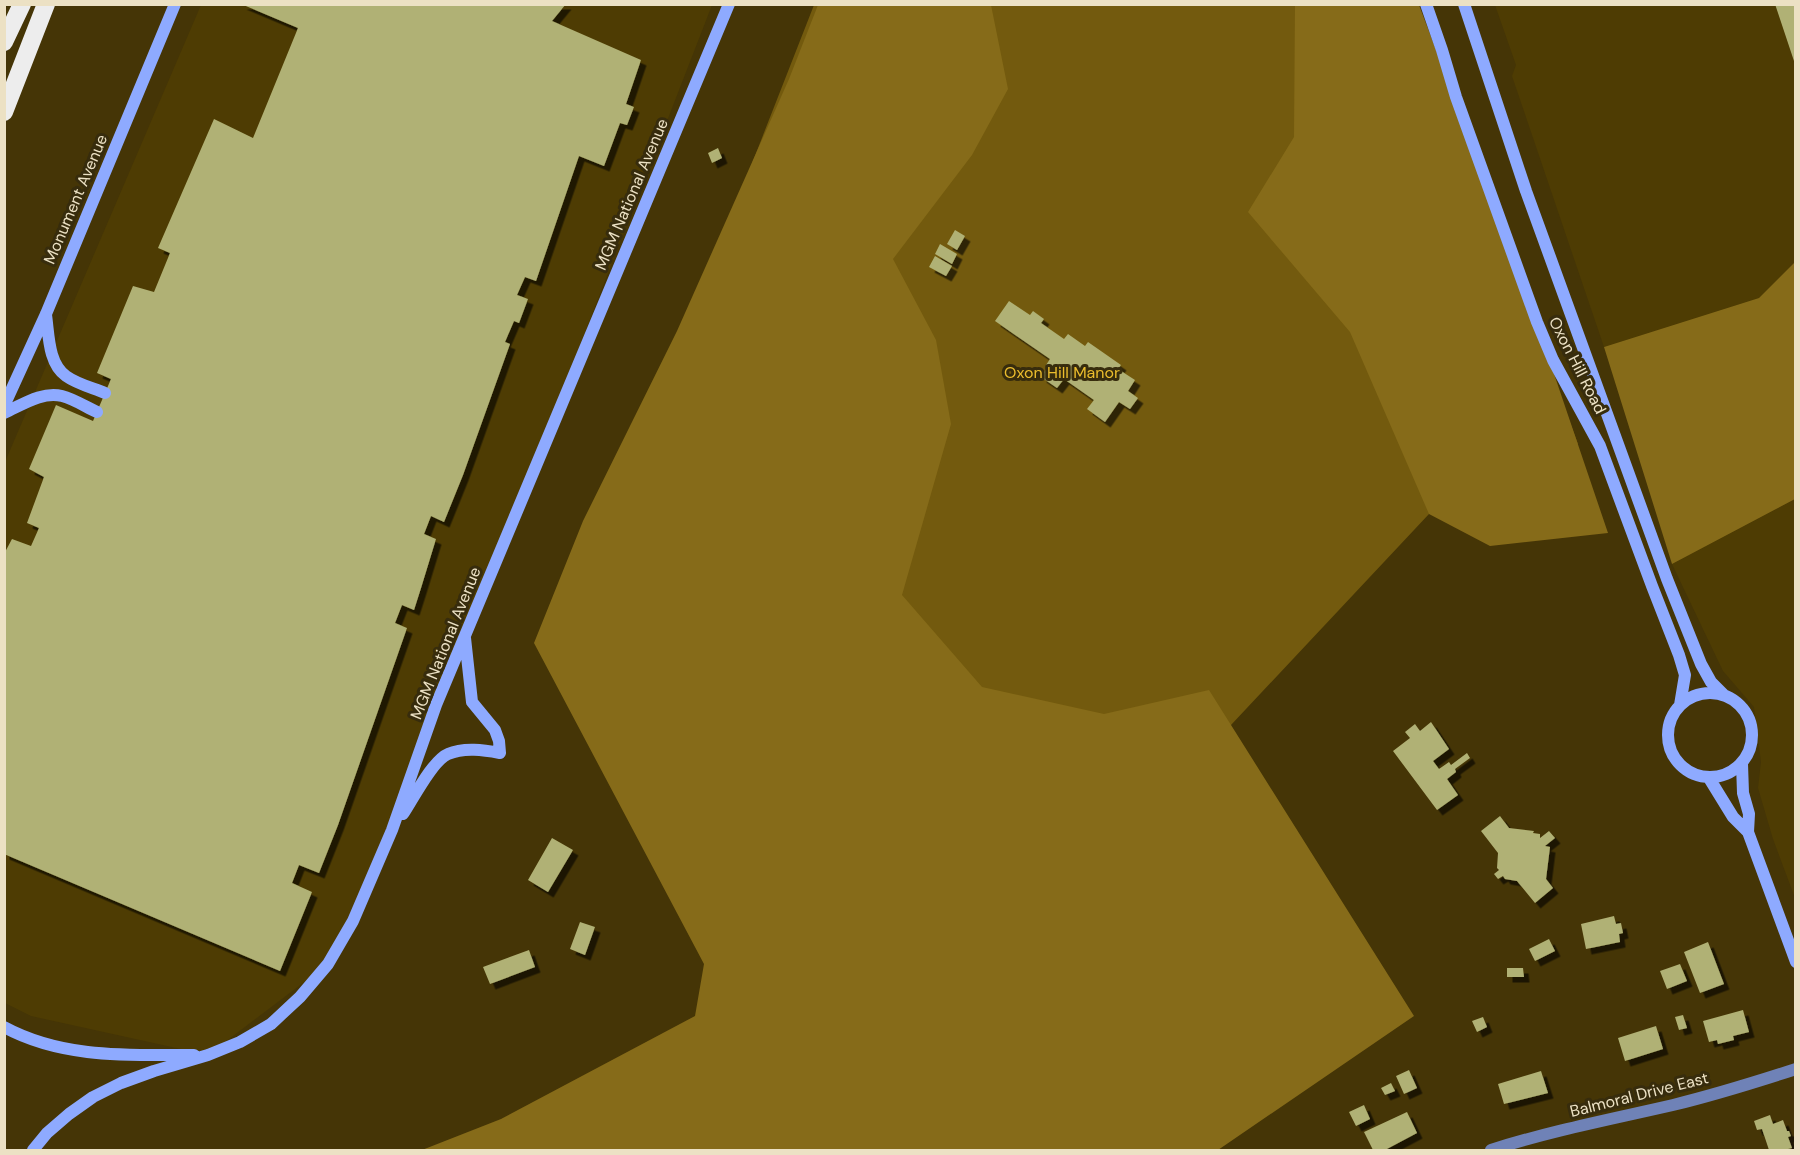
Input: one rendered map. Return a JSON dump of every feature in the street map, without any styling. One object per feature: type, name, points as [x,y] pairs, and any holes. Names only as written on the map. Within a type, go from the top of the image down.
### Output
[{"type":"highway","points":[[4,42],[22,4]]},
{"type":"highway","points":[[4,112],[46,4]]},
{"type":"main road","name":"Monument Avenue","points":[[4,406],[46,314],[175,4]]},
{"type":"main road","name":"MGM National Avenue","points":[[33,1150],[47,1133],[93,1097],[121,1083],[208,1055],[240,1042],[271,1024],[300,997],[328,964],[353,921],[392,830],[436,705],[729,4]]},
{"type":"main road","name":"Oxon Hill Road","points":[[1426,4],[1456,97],[1537,322],[1553,360],[1600,446],[1679,655],[1684,675],[1680,705]]},
{"type":"main road","name":"Oxon Hill Road","points":[[1464,4],[1526,191],[1667,579],[1701,664],[1711,682],[1724,695]]},
{"type":"main road","points":[[46,314],[52,357],[60,370],[67,377],[105,393]]},
{"type":"main road","points":[[4,412],[37,398],[52,395],[63,396],[97,412]]},
{"type":"main road","points":[[392,830],[435,764],[448,753],[483,750],[500,753],[495,730],[472,702],[465,637]]},
{"type":"main road","points":[[1708,693],[1724,695],[1738,703],[1749,717],[1753,733],[1751,746],[1742,764],[1728,774],[1709,778],[1690,773],[1675,760],[1668,742],[1670,722],[1680,705],[1693,696],[1708,693]]},
{"type":"main road","points":[[1742,764],[1743,793],[1749,814],[1748,832],[1796,962]]},
{"type":"main road","points":[[1709,778],[1733,817],[1748,832]]},
{"type":"main road","points":[[4,1028],[21,1036],[64,1049],[101,1054],[208,1055]]},
{"type":"street","name":"Balmoral Drive East","points":[[1491,1150],[1674,1104],[1796,1069]]},
{"type":"shaded area","points":[[201,5],[712,5],[392,830],[328,964],[208,1055],[31,1016],[5,1003],[5,462]]},
{"type":"shaded area","points":[[818,5],[991,5],[1008,89],[972,155],[893,259],[936,340],[951,424],[902,595],[982,687],[1104,714],[1209,690],[1414,1016],[1218,1150],[422,1150],[501,1119],[695,1016],[704,964],[534,643],[583,521],[677,331],[789,79]]},
{"type":"shaded area","points":[[1295,5],[1419,5],[1512,250],[1608,533],[1490,546],[1429,514],[1350,332],[1248,212],[1294,137]]},
{"type":"shaded area","points":[[1495,5],[1795,5],[1795,262],[1759,298],[1604,347],[1512,76],[1516,65]]},
{"type":"shaded area","points":[[1795,262],[1795,499],[1672,564],[1604,347],[1759,298]]},
{"type":"shaded area","points":[[1795,499],[1795,898],[1773,839],[1758,788],[1761,762],[1754,707],[1723,671],[1672,564]]},
{"type":"green space","name":"Oxon Hill Manor","points":[[814,5],[1416,5],[1578,444],[1429,514],[1231,725],[1072,782],[623,493]]},
{"type":"building","points":[[241,4],[566,4],[552,21],[641,60],[626,104],[634,107],[627,125],[620,123],[604,166],[579,156],[536,281],[525,277],[517,295],[528,299],[519,323],[514,321],[505,342],[510,344],[444,522],[431,516],[424,534],[436,539],[414,610],[402,605],[395,623],[407,628],[338,825],[319,873],[299,865],[292,883],[312,892],[280,971],[4,854],[4,554],[12,539],[31,546],[39,528],[27,523],[44,477],[29,469],[56,405],[93,421],[111,379],[97,373],[133,286],[154,292],[170,253],[158,248],[214,119],[253,138],[298,28]]},
{"type":"building","points":[[1775,4],[1796,4],[1796,64],[1795,64]]},
{"type":"building","points":[[718,148],[722,158],[712,163],[708,153]]},
{"type":"building","points":[[955,230],[965,236],[957,250],[947,244]]},
{"type":"building","points":[[940,244],[957,254],[952,264],[935,254]]},
{"type":"building","points":[[935,256],[952,266],[946,276],[929,267]]},
{"type":"building","points":[[1009,301],[1030,315],[1033,311],[1044,319],[1041,323],[1064,339],[1068,334],[1085,346],[1088,342],[1121,365],[1118,369],[1135,380],[1128,391],[1138,398],[1130,409],[1119,402],[1105,422],[1087,409],[1094,400],[1064,379],[1057,388],[1041,377],[1050,359],[995,321]]},
{"type":"building","points":[[1431,722],[1449,749],[1433,761],[1439,769],[1449,762],[1451,765],[1467,753],[1470,758],[1455,769],[1456,772],[1447,779],[1458,795],[1437,810],[1393,751],[1410,738],[1405,732],[1415,724],[1420,731]]},
{"type":"building","points":[[1500,816],[1509,828],[1534,831],[1533,833],[1540,834],[1540,838],[1549,831],[1555,838],[1545,846],[1550,847],[1546,879],[1553,888],[1535,903],[1517,881],[1505,879],[1503,876],[1498,879],[1494,874],[1499,870],[1497,868],[1498,853],[1481,831]]},
{"type":"building","points":[[552,838],[573,850],[548,892],[528,880]]},
{"type":"building","points":[[1614,916],[1616,924],[1621,923],[1623,933],[1619,934],[1620,942],[1586,949],[1581,924]]},
{"type":"building","points":[[580,922],[595,927],[585,955],[570,949]]},
{"type":"building","points":[[1549,939],[1555,951],[1535,961],[1529,949]]},
{"type":"building","points":[[1708,942],[1724,984],[1700,993],[1684,952]]},
{"type":"building","points":[[529,950],[535,967],[490,984],[483,967]]},
{"type":"building","points":[[1680,964],[1687,981],[1667,989],[1660,971]]},
{"type":"building","points":[[1507,968],[1523,968],[1524,977],[1507,977]]},
{"type":"building","points":[[1743,1010],[1749,1032],[1733,1036],[1734,1040],[1718,1044],[1717,1040],[1709,1042],[1703,1021]]},
{"type":"building","points":[[1683,1015],[1687,1028],[1679,1030],[1675,1017]]},
{"type":"building","points":[[1483,1017],[1487,1027],[1477,1032],[1472,1021]]},
{"type":"building","points":[[1656,1026],[1663,1049],[1625,1061],[1618,1038]]},
{"type":"building","points":[[1409,1070],[1417,1088],[1404,1094],[1396,1076]]},
{"type":"building","points":[[1541,1071],[1548,1093],[1504,1104],[1498,1084]]},
{"type":"building","points":[[1391,1083],[1395,1091],[1385,1095],[1381,1088]]},
{"type":"building","points":[[1364,1105],[1370,1119],[1356,1126],[1349,1112]]},
{"type":"building","points":[[1407,1112],[1417,1133],[1385,1150],[1373,1150],[1364,1132]]},
{"type":"building","points":[[1770,1115],[1773,1124],[1783,1120],[1791,1136],[1788,1137],[1792,1148],[1769,1150],[1762,1129],[1757,1130],[1754,1121]]}]
